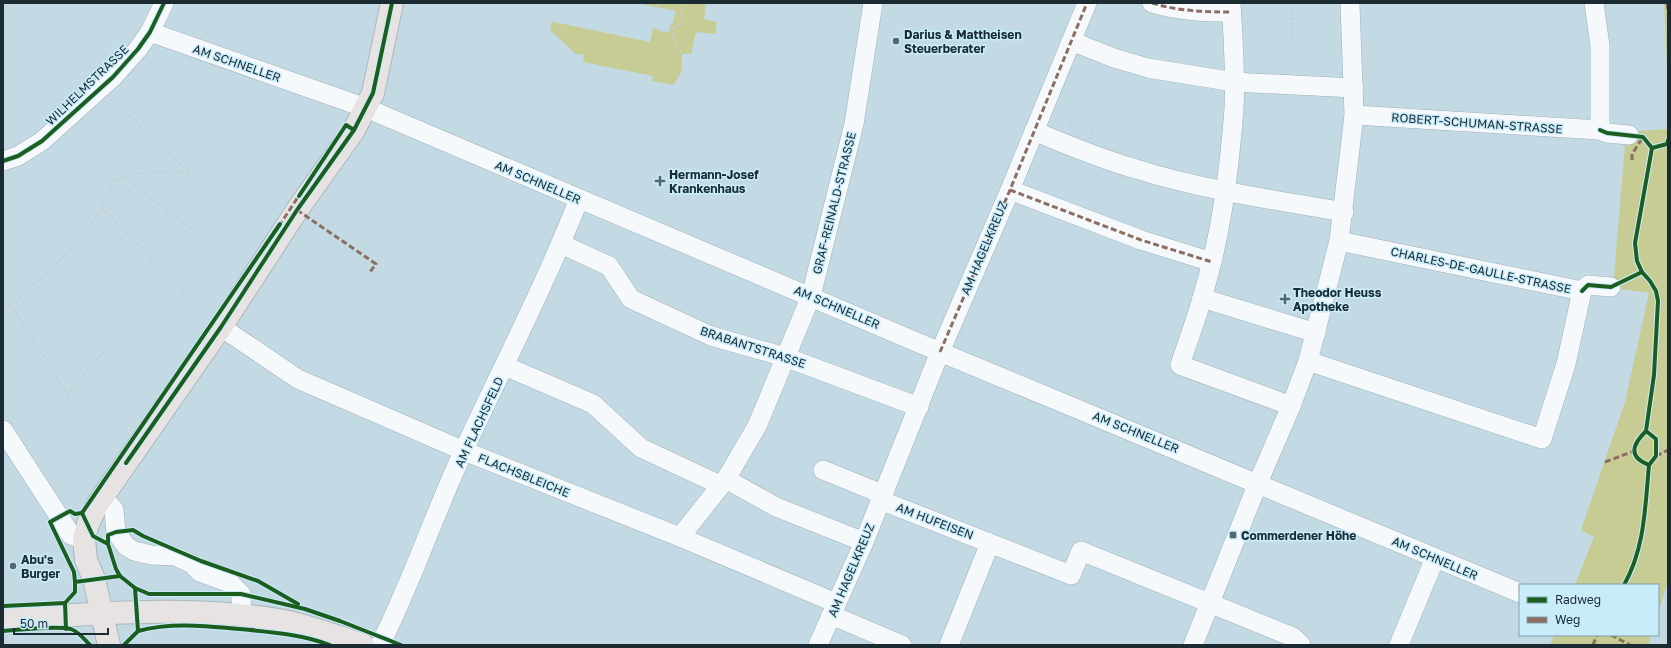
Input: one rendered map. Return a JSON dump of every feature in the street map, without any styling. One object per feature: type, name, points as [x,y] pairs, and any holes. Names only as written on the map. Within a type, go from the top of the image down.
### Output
[{"type":"main road","points":[[109,645],[94,579],[86,560],[84,540],[88,524],[97,505],[217,325],[354,130],[373,93],[392,3]]},
{"type":"main road","points":[[3,620],[137,611],[242,616],[280,620],[328,633],[363,645]]},
{"type":"street","name":"WILHELMSTRASSE","points":[[3,161],[18,156],[42,141],[100,90],[138,49],[150,32],[164,3]]},
{"type":"street","name":"GRAF-REINALD-STRASSE","points":[[680,538],[723,482],[756,426],[811,296],[854,124],[873,3]]},
{"type":"street","name":"AM HAGELKREUZ","points":[[818,645],[864,542],[940,352],[1010,190],[1086,3]]},
{"type":"street","points":[[1152,3],[1167,8],[1203,12],[1232,7],[1234,109],[1225,191],[1212,262],[1180,365],[1291,406]]},
{"type":"street","points":[[1193,645],[1308,361],[1339,241],[1344,212],[1354,115],[1350,3]]},
{"type":"street","points":[[1594,3],[1600,46],[1600,130]]},
{"type":"street","name":"AM SCHNELLER","points":[[150,32],[366,108],[940,352],[1519,593]]},
{"type":"street","points":[[1071,41],[1114,58],[1148,68],[1234,82],[1354,88]]},
{"type":"street","name":"ROBERT-SCHUMAN-STRASSE","points":[[1354,115],[1600,130],[1607,133],[1629,135]]},
{"type":"street","points":[[1034,131],[1084,152],[1137,170],[1225,191],[1344,212]]},
{"type":"street","points":[[1010,190],[1141,240],[1212,262]]},
{"type":"street","name":"AM FLACHSFELD","points":[[380,645],[464,451],[561,244],[579,199]]},
{"type":"street","name":"CHARLES-DE-GAULLE-STRASSE","points":[[1308,361],[1542,439],[1566,364],[1582,291],[1339,241]]},
{"type":"street","name":"BRABANTSTRASSE","points":[[561,244],[609,266],[631,299],[711,336],[785,357],[918,407]]},
{"type":"street","points":[[1582,291],[1588,285],[1611,287]]},
{"type":"street","points":[[1202,298],[1316,333]]},
{"type":"street","name":"FLACHSBLEICHE","points":[[217,325],[298,379],[464,451],[680,538],[834,610]]},
{"type":"street","points":[[505,366],[593,404],[641,448],[723,482],[776,507],[864,542]]},
{"type":"street","points":[[3,430],[71,535],[84,540]]},
{"type":"street","points":[[823,470],[881,497]]},
{"type":"street","points":[[103,497],[114,510],[116,532],[126,546],[134,551],[151,555],[175,556],[192,564],[200,572],[230,583],[241,594],[242,616]]},
{"type":"street","name":"AM HUFEISEN","points":[[881,497],[1071,575],[1081,551],[1210,604]]},
{"type":"street","points":[[948,645],[990,543]]},
{"type":"street","points":[[1399,645],[1435,558]]},
{"type":"street","points":[[1210,604],[1297,641]]},
{"type":"street","points":[[834,610],[902,645]]},
{"type":"path","points":[[680,53],[672,34],[674,26],[679,27],[684,3]]},
{"type":"path","points":[[1291,3],[1293,45]]},
{"type":"path","points":[[3,310],[11,305],[74,246],[102,208],[113,181],[137,173],[156,171],[190,172],[100,90]]},
{"type":"path","points":[[1070,119],[1072,120],[1069,127],[1076,130]]},
{"type":"path","points":[[1083,133],[1090,136]]},
{"type":"path","points":[[124,177],[202,238]]},
{"type":"path","points":[[102,208],[217,325]]},
{"type":"path","points":[[11,305],[67,394],[106,349]]},
{"type":"green space","points":[[637,3],[706,3],[704,19],[717,22],[715,34],[696,32],[691,54],[682,54],[681,72],[674,85],[652,81],[653,76],[583,62],[584,55],[576,54],[550,30],[552,21],[650,42],[653,28],[671,33],[669,32],[671,23],[675,23],[673,22],[676,11]]},
{"type":"green space","points":[[1664,3],[1668,3],[1668,581],[1659,610],[1659,584],[1575,584],[1594,537],[1581,530],[1625,402],[1649,293],[1613,288],[1626,132],[1667,129],[1667,68]]},
{"type":"green space","points":[[1554,636],[1651,636],[1648,645],[1550,645]]},
{"type":"marked path","points":[[940,352],[1010,190],[1087,3]]},
{"type":"marked path","points":[[1152,3],[1172,8],[1211,12],[1232,12]]},
{"type":"marked path","points":[[1667,3],[1668,10]]},
{"type":"marked path","points":[[1632,160],[1632,154],[1643,137]]},
{"type":"marked path","points":[[1010,190],[1141,240],[1212,262]]},
{"type":"marked path","points":[[279,226],[300,194]]},
{"type":"marked path","points":[[297,210],[376,264],[370,272]]},
{"type":"marked path","points":[[1656,456],[1668,450]]},
{"type":"marked path","points":[[1605,462],[1634,451]]},
{"type":"marked path","points":[[1593,645],[1597,636]]},
{"type":"marked path","points":[[1613,636],[1630,645]]},
{"type":"cycle path","points":[[3,161],[18,156],[42,141],[113,77],[138,49],[150,32],[164,3]]},
{"type":"cycle path","points":[[126,463],[221,327],[297,210],[354,130],[373,93],[392,3]]},
{"type":"cycle path","points":[[299,196],[346,125],[354,130]]},
{"type":"cycle path","points":[[1600,130],[1607,133],[1643,137],[1652,148],[1667,144],[1668,140]]},
{"type":"cycle path","points":[[1646,431],[1656,439],[1656,456],[1649,465],[1642,462],[1635,454],[1634,450],[1641,436],[1646,431],[1654,375],[1658,301],[1656,291],[1642,272],[1637,261],[1635,243],[1652,148]]},
{"type":"cycle path","points":[[82,513],[280,224]]},
{"type":"cycle path","points":[[1582,291],[1588,285],[1611,287],[1642,272]]},
{"type":"cycle path","points":[[1624,584],[1631,571],[1640,542],[1645,512],[1649,465]]},
{"type":"cycle path","points":[[75,582],[74,572],[50,522],[70,511],[75,514],[82,513],[93,536],[108,544],[116,569],[120,576]]},
{"type":"cycle path","points":[[108,544],[108,535],[116,532],[133,530],[143,536],[201,561],[258,581],[298,604]]},
{"type":"cycle path","points":[[65,603],[75,592],[75,582],[120,576],[135,588],[138,631],[124,645]]},
{"type":"cycle path","points":[[135,588],[149,594],[241,594],[305,609],[401,645]]},
{"type":"cycle path","points":[[3,606],[65,603],[66,629]]},
{"type":"cycle path","points":[[138,631],[163,626],[214,627],[285,634],[308,638],[330,645]]},
{"type":"cycle path","points":[[3,631],[65,628],[76,632],[90,645]]},
{"type":"place","name":"Darius & Mattheisen Steuerberater","points":[[896,41]]},
{"type":"place","name":"Hermann-Josef Krankenhaus","points":[[660,181]]},
{"type":"place","name":"Theodor Heuss Apotheke","points":[[1285,299]]},
{"type":"place","name":"Commerdener Höhe","points":[[1233,535]]},
{"type":"place","name":"Abu's Burger","points":[[13,566]]}]
